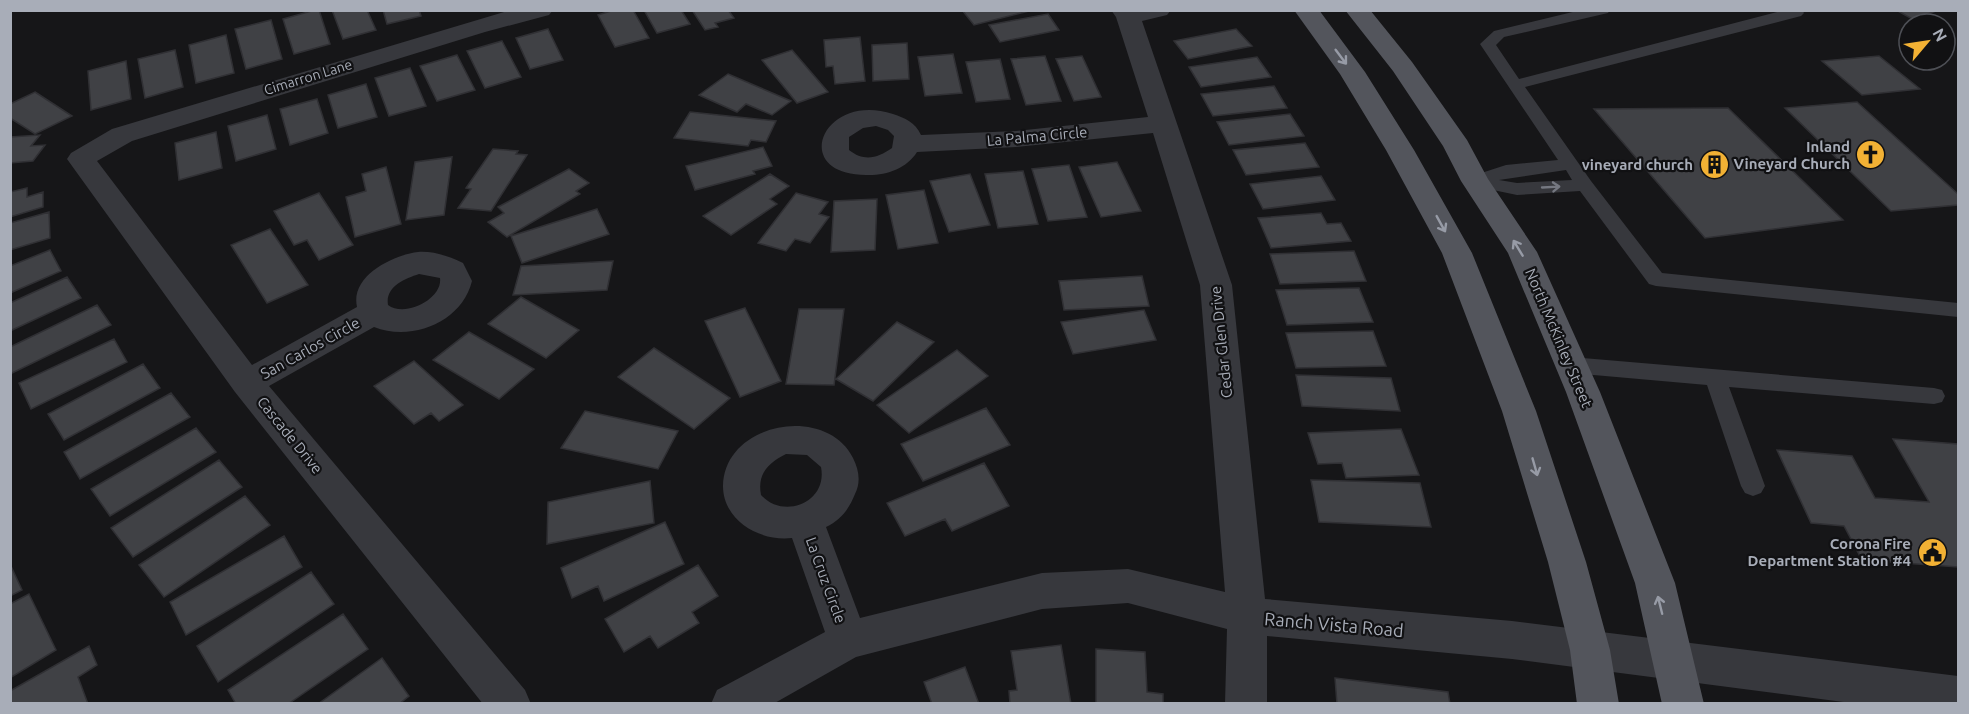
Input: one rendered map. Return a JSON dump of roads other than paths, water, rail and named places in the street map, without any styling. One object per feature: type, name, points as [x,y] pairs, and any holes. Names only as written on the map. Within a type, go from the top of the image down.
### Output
[{"type":"main road","points":[[1306,10],[1358,82],[1400,150],[1457,253],[1519,411],[1567,562],[1590,650],[1598,704]]},
{"type":"main road","name":"North McKinley Street","points":[[1357,10],[1403,67],[1457,146],[1475,181],[1522,252],[1571,365],[1655,583],[1683,704]]},
{"type":"street","name":"Cimarron Lane","points":[[81,159],[122,135],[476,27],[541,10]]},
{"type":"street","points":[[1126,13],[1159,10]]},
{"type":"street","name":"Cedar Glen Drive","points":[[1126,13],[1216,285],[1247,616],[1246,704]]},
{"type":"street","name":"La Palma Circle","points":[[910,144],[1016,139],[1164,124]]},
{"type":"street","name":"Cascade Drive","points":[[81,159],[247,383],[510,704]]},
{"type":"street","name":"San Carlos Circle","points":[[247,383],[374,312]]},
{"type":"street","name":"La Cruz Circle","points":[[804,519],[848,640]]},
{"type":"street","name":"Ranch Vista Road","points":[[732,704],[848,640],[1042,591],[1128,586],[1247,616],[1512,640],[1959,696]]},
{"type":"lane","points":[[1603,10],[1499,34],[1488,44],[1585,185],[1656,279],[1959,310]]},
{"type":"lane","points":[[1734,10],[1754,24]]},
{"type":"lane","points":[[1515,85],[1796,13],[1791,10]]},
{"type":"lane","points":[[1475,181],[1506,171],[1570,164]]},
{"type":"lane","points":[[1475,181],[1517,189],[1585,185]]},
{"type":"lane","points":[[1571,365],[1934,396]]},
{"type":"lane","points":[[1715,376],[1753,486]]},
{"type":"place","name":"Inland Vineyard Church","points":[[1871,155]]},
{"type":"place","name":"vineyard church","points":[[1714,164]]},
{"type":"place","name":"Corona Fire Department Station #4","points":[[1932,552]]}]
